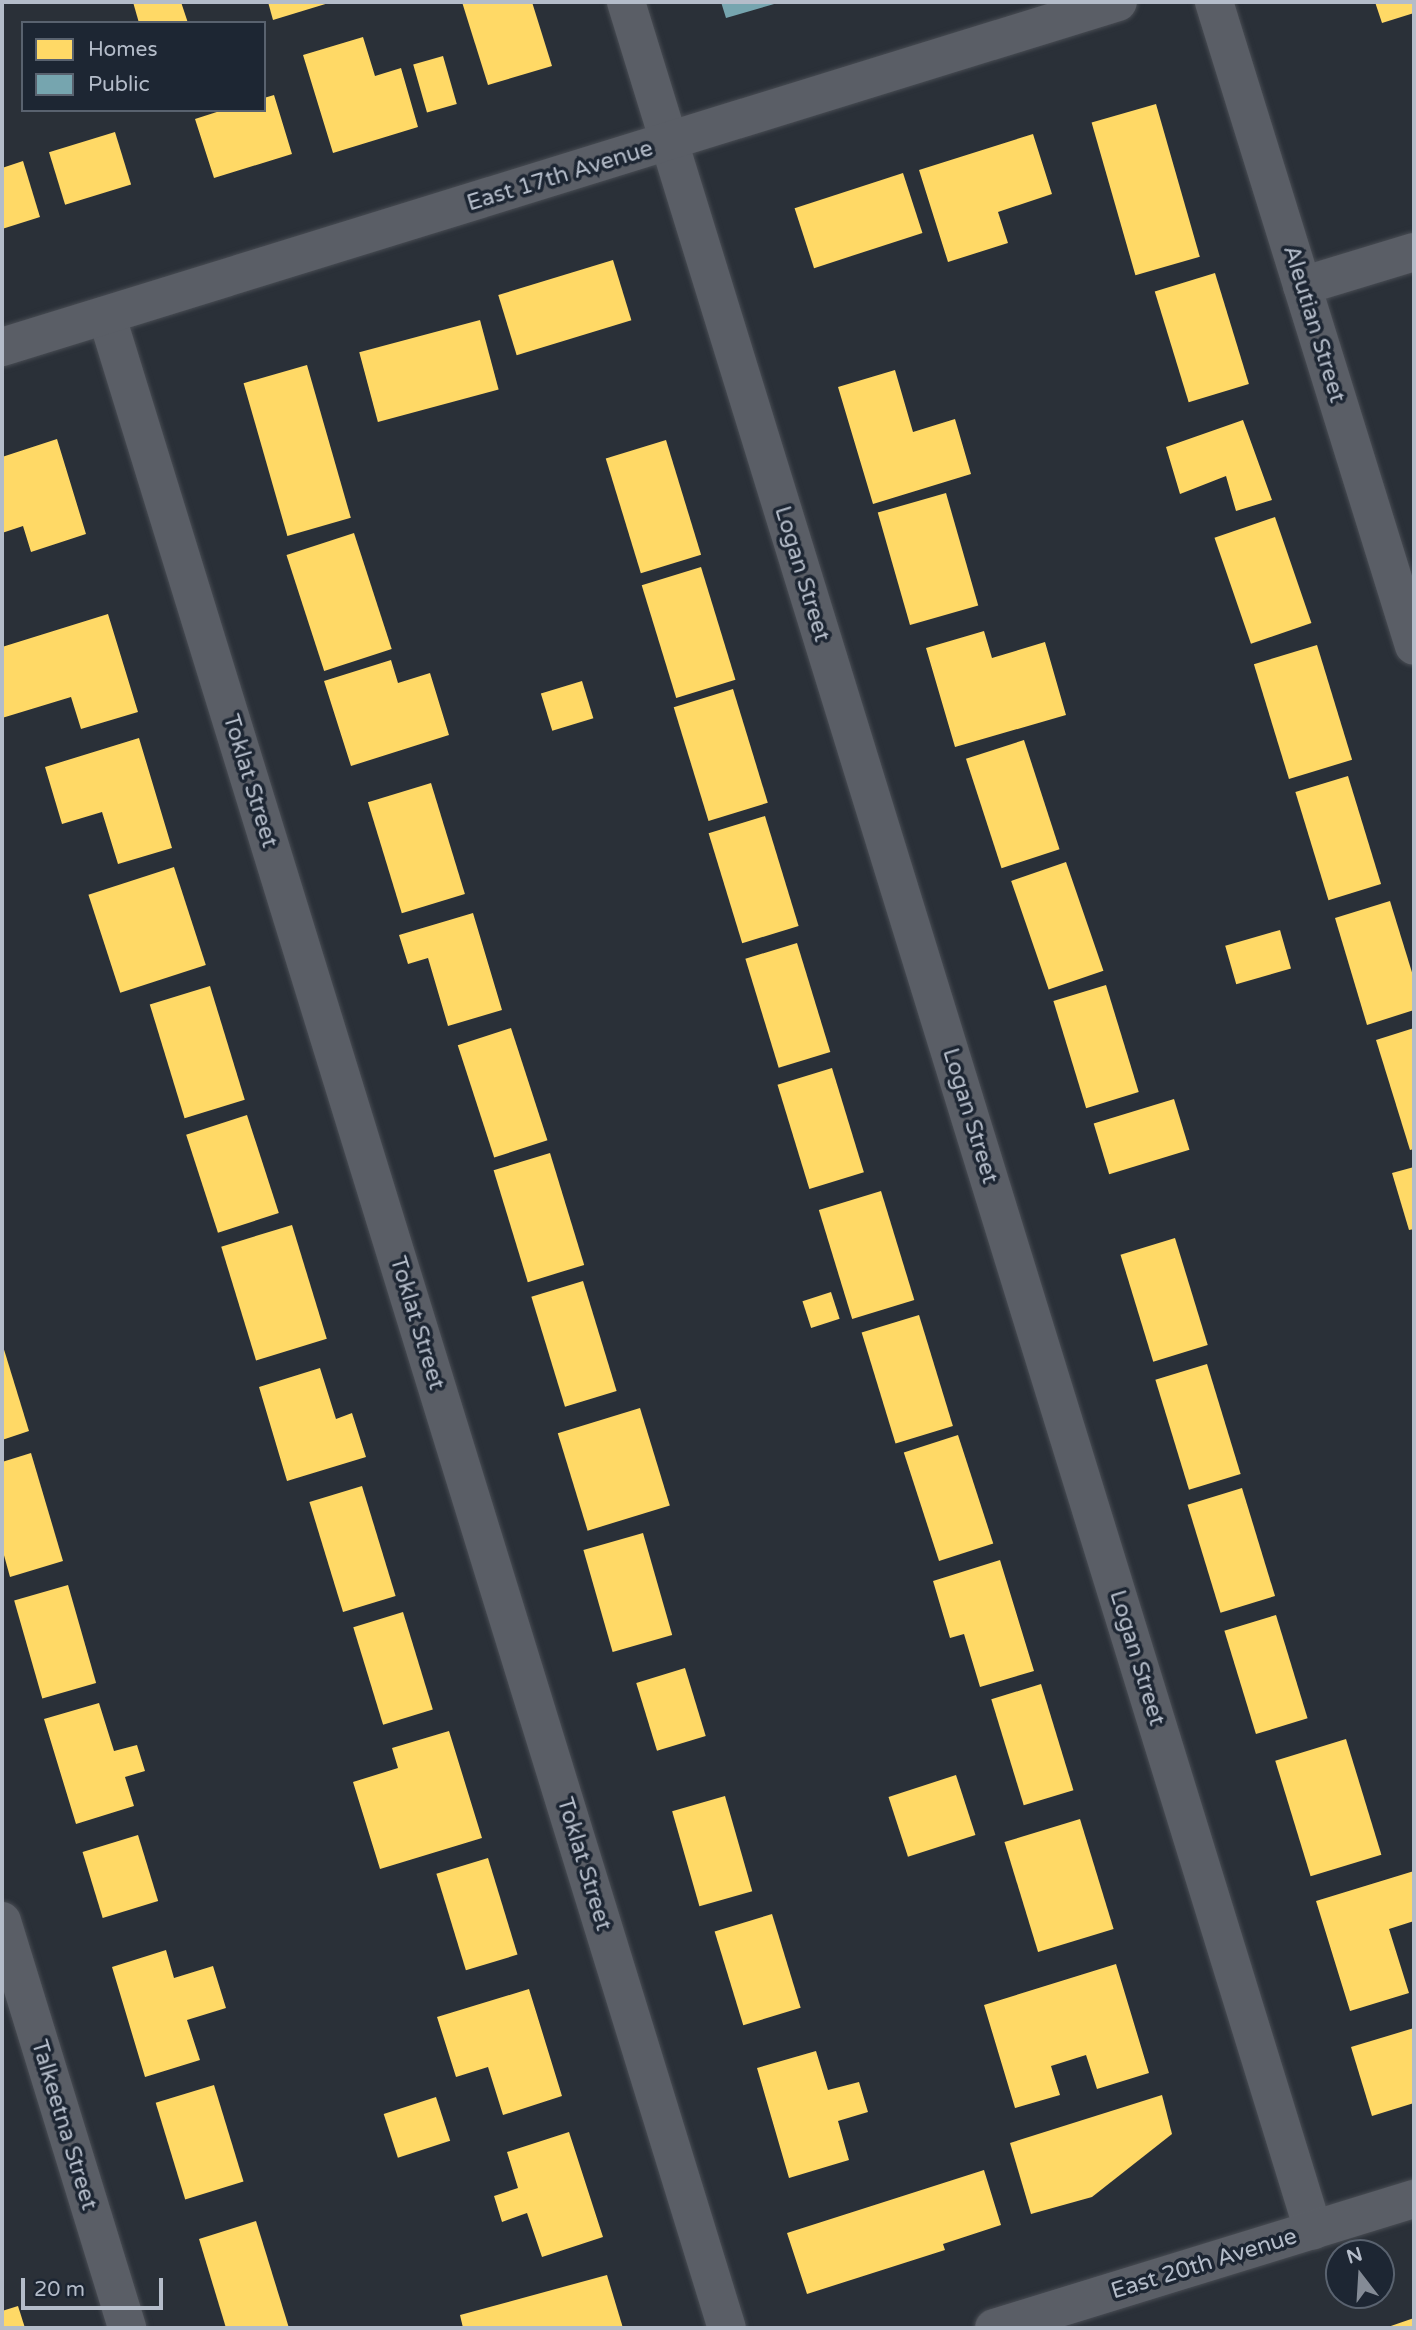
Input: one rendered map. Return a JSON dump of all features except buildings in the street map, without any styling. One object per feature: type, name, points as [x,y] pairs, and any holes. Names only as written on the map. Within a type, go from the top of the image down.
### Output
[{"type":"street","name":"Logan Street","points":[[626,2],[1313,2230]]},
{"type":"street","name":"East 17th Avenue","points":[[2,347],[107,317],[1118,2]]},
{"type":"street","name":"Aleutian Street","points":[[1214,2],[1414,646]]},
{"type":"street","points":[[1302,286],[1414,252]]},
{"type":"street","name":"Toklat Street","points":[[107,317],[727,2328]]},
{"type":"street","name":"Talkeetna Street","points":[[2,1921],[127,2328]]},
{"type":"street","name":"East 20th Avenue","points":[[994,2328],[1414,2199]]}]
